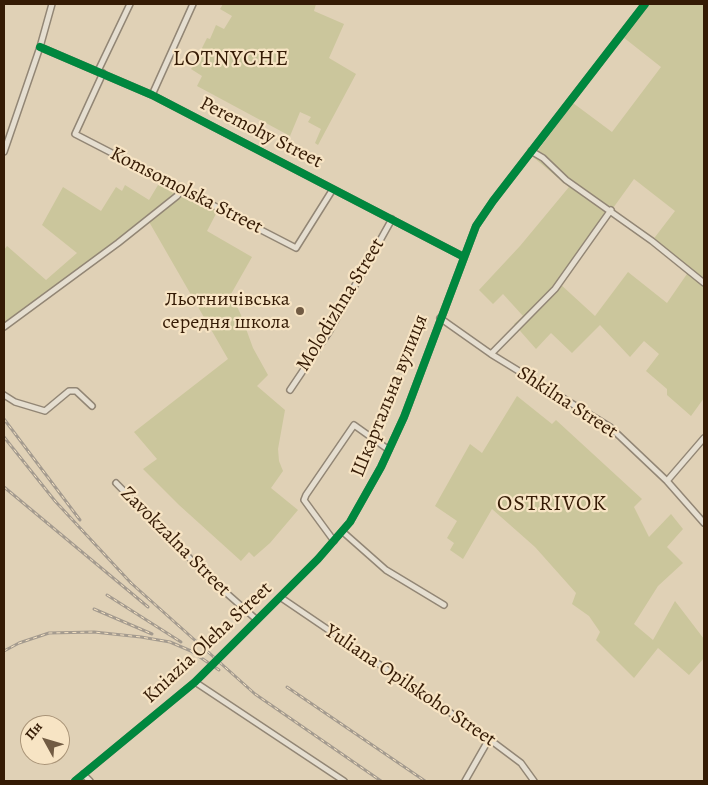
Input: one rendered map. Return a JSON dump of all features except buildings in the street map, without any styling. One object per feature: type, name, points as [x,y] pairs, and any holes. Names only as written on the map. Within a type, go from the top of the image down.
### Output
[{"type":"street","points":[[4,152],[40,47],[52,4]]},
{"type":"street","points":[[101,72],[130,4]]},
{"type":"street","points":[[152,96],[193,4]]},
{"type":"street","name":"Шкартальна вулиця","points":[[334,541],[372,486],[389,450],[476,226],[531,151],[645,4]]},
{"type":"street","name":"Peremohy Street","points":[[40,47],[101,72],[152,96],[464,257]]},
{"type":"street","name":"Komsomolska Street","points":[[101,72],[75,134],[296,248],[333,189]]},
{"type":"street","points":[[531,151],[544,158],[566,180],[611,210],[704,283]]},
{"type":"street","points":[[4,327],[118,243],[177,196],[183,189]]},
{"type":"street","points":[[491,354],[556,289],[611,210]]},
{"type":"street","name":"Molodizhna Street","points":[[290,390],[329,332],[392,220]]},
{"type":"street","name":"Shkilna Street","points":[[440,318],[491,354],[610,426],[667,481],[704,523]]},
{"type":"street","points":[[4,395],[15,402],[45,411],[69,391],[76,391],[92,406]]},
{"type":"street","points":[[334,541],[304,500],[306,495],[354,426],[389,450]]},
{"type":"street","points":[[667,481],[704,438]]},
{"type":"street","name":"Zavokzalna Street","points":[[116,483],[206,575],[257,620]]},
{"type":"street","points":[[342,532],[386,570],[444,605]]},
{"type":"street","name":"Kniazia Oleha Street","points":[[75,781],[195,682],[280,598],[334,541]]},
{"type":"street","name":"Yuliana Opilskoho Street","points":[[280,598],[489,739],[521,763],[534,781]]},
{"type":"street","points":[[195,682],[344,781]]},
{"type":"street","points":[[465,781],[473,763],[489,739]]},
{"type":"street","points":[[83,774],[90,781]]},
{"type":"shaded area","points":[[223,4],[316,4],[314,11],[344,24],[329,58],[356,74],[318,145],[315,143],[321,129],[308,122],[311,117],[300,112],[290,136],[197,86],[202,76],[191,69],[196,60],[199,62],[202,56],[199,54],[207,38],[210,39],[216,25],[224,29],[232,16],[220,9]]},
{"type":"shaded area","points":[[649,4],[704,4],[704,398],[691,416],[667,395],[667,389],[646,371],[659,354],[644,341],[630,357],[600,325],[572,353],[551,333],[536,349],[514,324],[523,316],[503,294],[493,304],[479,290],[520,246],[569,187],[533,157],[573,103],[612,132],[661,67],[623,37]],"holes":[[[634,179],[675,211],[652,241],[689,271],[667,303],[628,272],[595,316],[559,283]]]},
{"type":"shaded area","points":[[161,180],[218,210],[207,231],[252,257],[231,294],[253,348],[268,375],[257,386],[285,410],[278,449],[279,461],[283,471],[271,488],[298,510],[270,543],[254,557],[249,552],[241,561],[179,505],[143,469],[157,459],[134,432],[228,359],[148,220],[4,327],[4,250],[7,246],[46,280],[77,253],[42,225],[63,187],[101,211],[116,187],[122,191],[125,185],[149,200]]},
{"type":"shaded area","points":[[517,396],[552,424],[556,420],[642,499],[634,507],[649,537],[671,514],[683,529],[667,547],[683,563],[658,586],[634,624],[653,640],[675,601],[704,639],[704,658],[689,675],[658,648],[634,678],[596,640],[600,632],[589,616],[572,604],[576,593],[535,547],[492,509],[463,559],[450,550],[454,543],[447,538],[457,521],[435,506],[470,444],[482,453]]},
{"type":"railway","points":[[4,419],[80,520]]},
{"type":"railway","points":[[4,437],[55,501],[131,583],[255,694],[381,781]]},
{"type":"railway","points":[[4,487],[148,607]]},
{"type":"railway","points":[[107,595],[181,642]]},
{"type":"railway","points":[[94,609],[152,634]]},
{"type":"railway","points":[[4,651],[19,643],[49,633],[94,632],[170,642],[191,651],[219,670]]},
{"type":"railway","points":[[287,687],[425,781]]},
{"type":"cycle path","points":[[75,781],[195,682],[318,559],[350,522],[381,467],[404,417],[476,226],[493,201],[645,4]]},
{"type":"cycle path","points":[[40,47],[152,95],[464,257]]},
{"type":"place","name":"Льотничівська середня школа","points":[[300,311]]},
{"type":"district","name":"LOTNYCHE","points":[[231,60]]},
{"type":"district","name":"OSTRIVOK","points":[[552,505]]}]
